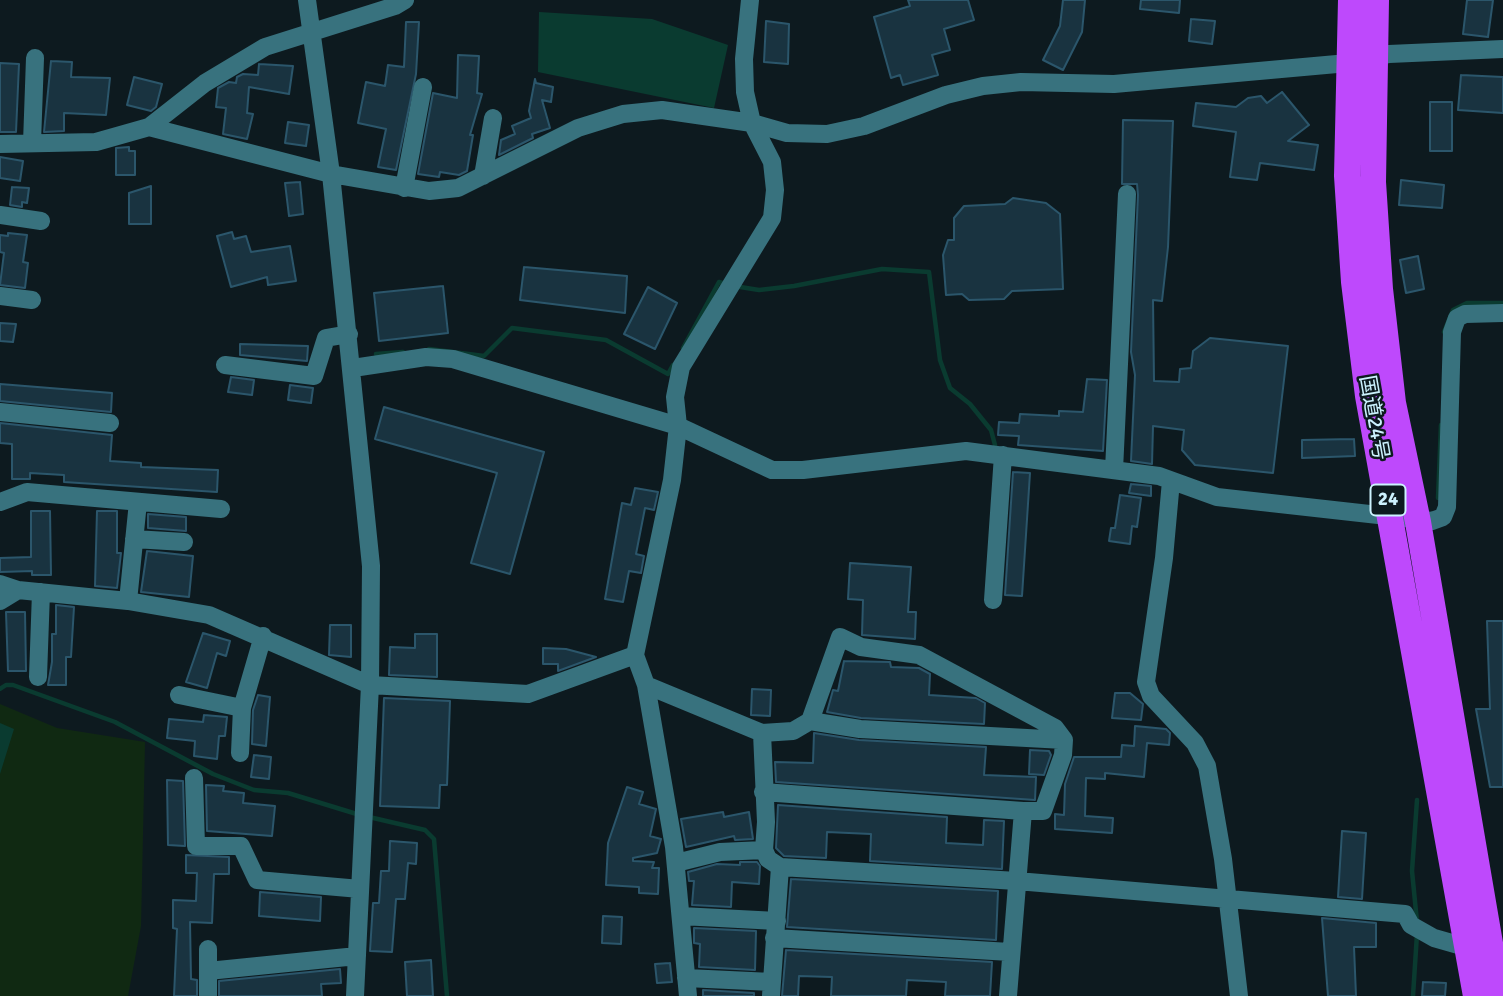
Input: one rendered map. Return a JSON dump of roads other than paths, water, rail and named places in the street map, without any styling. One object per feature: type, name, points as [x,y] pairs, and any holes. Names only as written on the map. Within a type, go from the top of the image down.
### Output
[{"type":"highway","name":"国道24号","points":[[1351,0],[1360,60],[1373,182],[1380,289],[1394,403],[1418,522],[1488,954],[1476,996]]},
{"type":"highway","name":"国道24号","points":[[1376,0],[1360,60],[1347,176],[1354,282],[1368,396],[1391,519],[1499,996]]},
{"type":"street","points":[[307,0],[331,174],[353,368],[371,566],[370,685],[355,996]]},
{"type":"street","points":[[0,145],[96,142],[149,127],[205,83],[265,47],[312,35],[396,6],[405,0]]},
{"type":"street","points":[[750,0],[744,59],[745,92],[752,123],[772,162],[775,190],[772,218],[681,367],[675,397],[678,426],[672,480],[635,654],[646,685],[676,863],[687,987],[771,989],[780,867]]},
{"type":"street","points":[[149,127],[331,174],[429,191],[458,188],[578,128],[623,114],[662,110],[752,123],[787,133],[827,134],[864,126],[946,94],[983,86],[1021,82],[1114,84],[1503,49]]},
{"type":"street","points":[[32,143],[35,58]]},
{"type":"street","points":[[404,188],[423,86]]},
{"type":"street","points":[[483,176],[493,118]]},
{"type":"street","points":[[1114,470],[1127,194]]},
{"type":"street","points":[[0,215],[41,221]]},
{"type":"street","points":[[0,296],[32,300]]},
{"type":"street","points":[[353,368],[426,357],[453,359],[678,426],[772,470],[844,466],[932,453],[966,451],[1159,476],[1217,496],[1418,522],[1443,517],[1447,507],[1452,332],[1457,318],[1465,314],[1503,313]]},
{"type":"street","points":[[225,365],[314,376],[326,338],[349,334]]},
{"type":"street","points":[[0,412],[110,423]]},
{"type":"street","points":[[993,600],[1003,455]]},
{"type":"street","points":[[1171,481],[1164,558],[1146,682],[1151,696],[1195,743],[1207,766],[1217,811],[1239,996]]},
{"type":"street","points":[[0,502],[27,492],[221,509]]},
{"type":"street","points":[[128,601],[138,502]]},
{"type":"street","points":[[134,539],[184,542]]},
{"type":"street","points":[[0,584],[18,590],[128,601],[209,615],[263,636],[370,685],[528,694],[635,654]]},
{"type":"street","points":[[0,601],[18,590]]},
{"type":"street","points":[[38,677],[41,592]]},
{"type":"street","points":[[240,753],[242,708],[263,636]]},
{"type":"street","points":[[763,792],[1043,811],[1063,755],[1064,740],[1055,728],[1023,709],[919,655],[861,647],[840,637],[810,721]]},
{"type":"street","points":[[646,685],[762,733],[793,731],[810,721],[888,731],[1064,740]]},
{"type":"street","points":[[179,695],[242,708]]},
{"type":"street","points":[[762,733],[766,822],[764,850],[768,859],[780,867],[1017,881],[1405,914],[1417,928],[1488,954]]},
{"type":"street","points":[[194,778],[196,846],[241,846],[257,880],[360,888]]},
{"type":"street","points":[[1008,996],[1023,811]]},
{"type":"street","points":[[676,863],[719,852],[764,850]]},
{"type":"street","points":[[681,916],[775,929],[1010,952]]},
{"type":"street","points":[[208,949],[208,996]]},
{"type":"street","points":[[208,971],[357,956]]},
{"type":"waterway","points":[[734,286],[759,290],[794,286],[882,269],[929,272],[940,360],[950,388],[970,404],[991,430],[995,445]]},
{"type":"waterway","points":[[683,348],[719,282],[726,284]]},
{"type":"waterway","points":[[1444,332],[1453,310],[1467,303],[1503,303]]},
{"type":"waterway","points":[[429,349],[484,356],[512,328],[606,340],[668,374],[673,365]]},
{"type":"waterway","points":[[376,354],[403,352]]},
{"type":"waterway","points":[[1438,498],[1441,425]]},
{"type":"waterway","points":[[0,689],[13,685],[115,722],[213,774],[254,790],[288,793],[360,815]]},
{"type":"waterway","points":[[1417,800],[1412,871],[1417,922]]},
{"type":"waterway","points":[[369,817],[425,830],[434,839],[447,996]]},
{"type":"waterway","points":[[1413,996],[1417,934]]}]
